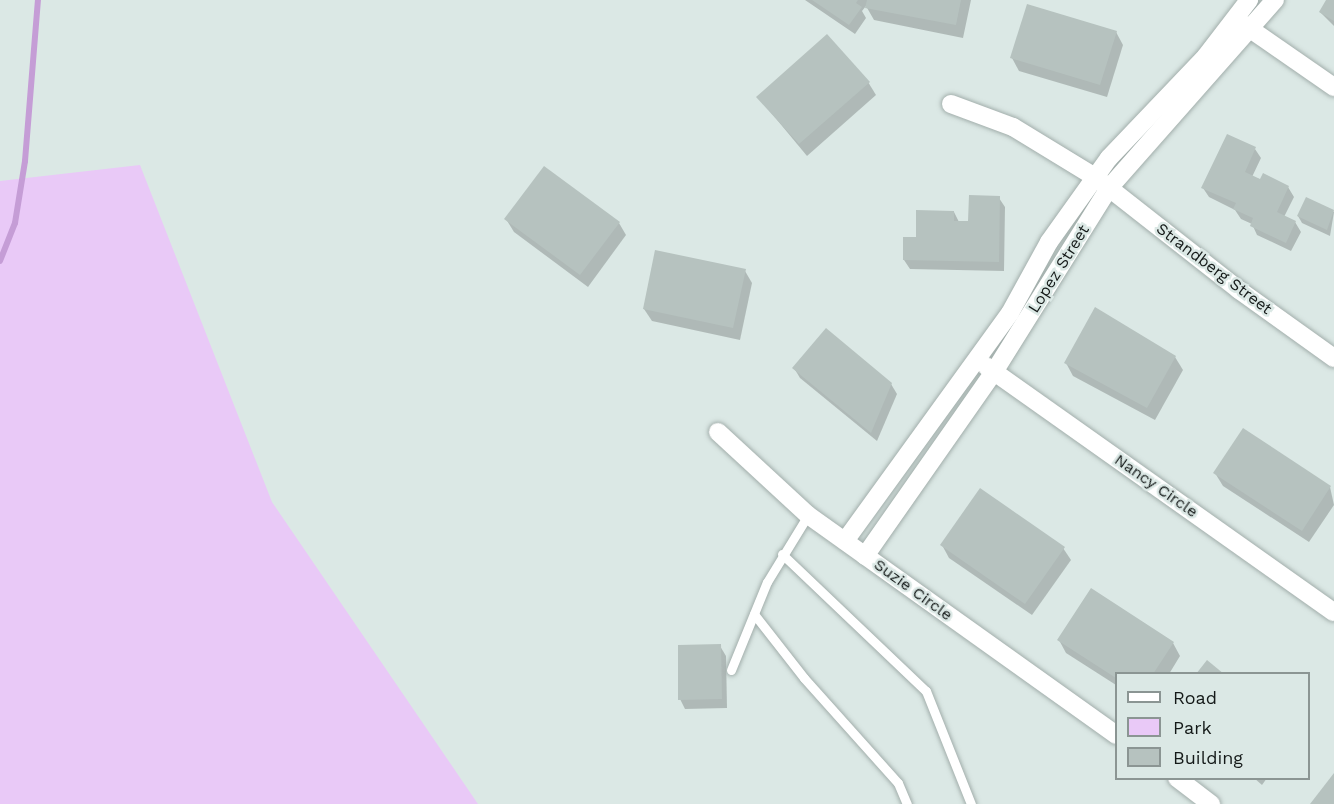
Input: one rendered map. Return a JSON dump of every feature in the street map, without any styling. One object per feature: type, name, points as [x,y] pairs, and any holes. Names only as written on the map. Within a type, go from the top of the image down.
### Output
[{"type":"street","name":"Lopez Street","points":[[1244,25],[1249,0]]},
{"type":"street","name":"Lopez Street","points":[[865,556],[994,372],[1102,183],[1122,142],[1244,25],[1275,0]]},
{"type":"street","points":[[1244,25],[1334,87]]},
{"type":"street","name":"Strandberg Street","points":[[951,104],[1013,127],[1102,183],[1334,358]]},
{"type":"street","name":"Lopez Street","points":[[844,541],[1010,313],[1049,242],[1102,183]]},
{"type":"street","name":"Nancy Circle","points":[[977,360],[1334,612]]},
{"type":"street","name":"Suzie Circle","points":[[718,432],[808,515],[1115,734]]},
{"type":"street","points":[[1180,780],[1211,804]]},
{"type":"lane","points":[[731,670],[782,554],[808,515]]},
{"type":"lane","points":[[782,554],[926,690],[971,804]]},
{"type":"lane","points":[[754,614],[804,678],[898,783],[907,804]]},
{"type":"green space","points":[[140,165],[272,502],[478,804],[0,804],[0,181]]},
{"type":"building","points":[[812,0],[858,0],[856,3],[862,7],[849,25]]},
{"type":"building","points":[[867,0],[961,0],[956,25],[865,8]]},
{"type":"building","points":[[1326,0],[1334,0],[1334,21],[1319,12]]},
{"type":"building","points":[[1027,4],[1117,31],[1100,85],[1010,58]]},
{"type":"building","points":[[827,34],[870,82],[799,144],[756,97]]},
{"type":"building","points":[[1227,134],[1256,147],[1245,172],[1260,179],[1263,173],[1289,186],[1277,212],[1296,221],[1286,243],[1250,226],[1253,218],[1233,209],[1236,203],[1201,188]]},
{"type":"building","points":[[544,166],[620,222],[580,275],[504,219]]},
{"type":"building","points":[[969,195],[1000,196],[999,262],[903,260],[903,237],[916,237],[916,210],[954,211],[954,221],[968,221]]},
{"type":"building","points":[[1306,197],[1334,210],[1327,230],[1297,216]]},
{"type":"building","points":[[655,250],[746,269],[733,328],[643,309]]},
{"type":"building","points":[[1095,307],[1176,356],[1147,408],[1064,363]]},
{"type":"building","points":[[826,328],[892,383],[871,433],[792,368]]},
{"type":"building","points":[[1243,428],[1331,486],[1302,531],[1213,473]]},
{"type":"building","points":[[980,488],[1065,547],[1025,604],[940,545]]},
{"type":"building","points":[[1091,588],[1174,642],[1154,672],[1115,672],[1115,677],[1057,640]]},
{"type":"building","points":[[721,644],[722,699],[678,700],[678,645]]},
{"type":"building","points":[[1207,660],[1222,672],[1198,672]]},
{"type":"building","points":[[1334,773],[1334,804],[1310,804]]},
{"type":"waterway","points":[[0,261],[15,223],[25,161],[38,0]]}]
